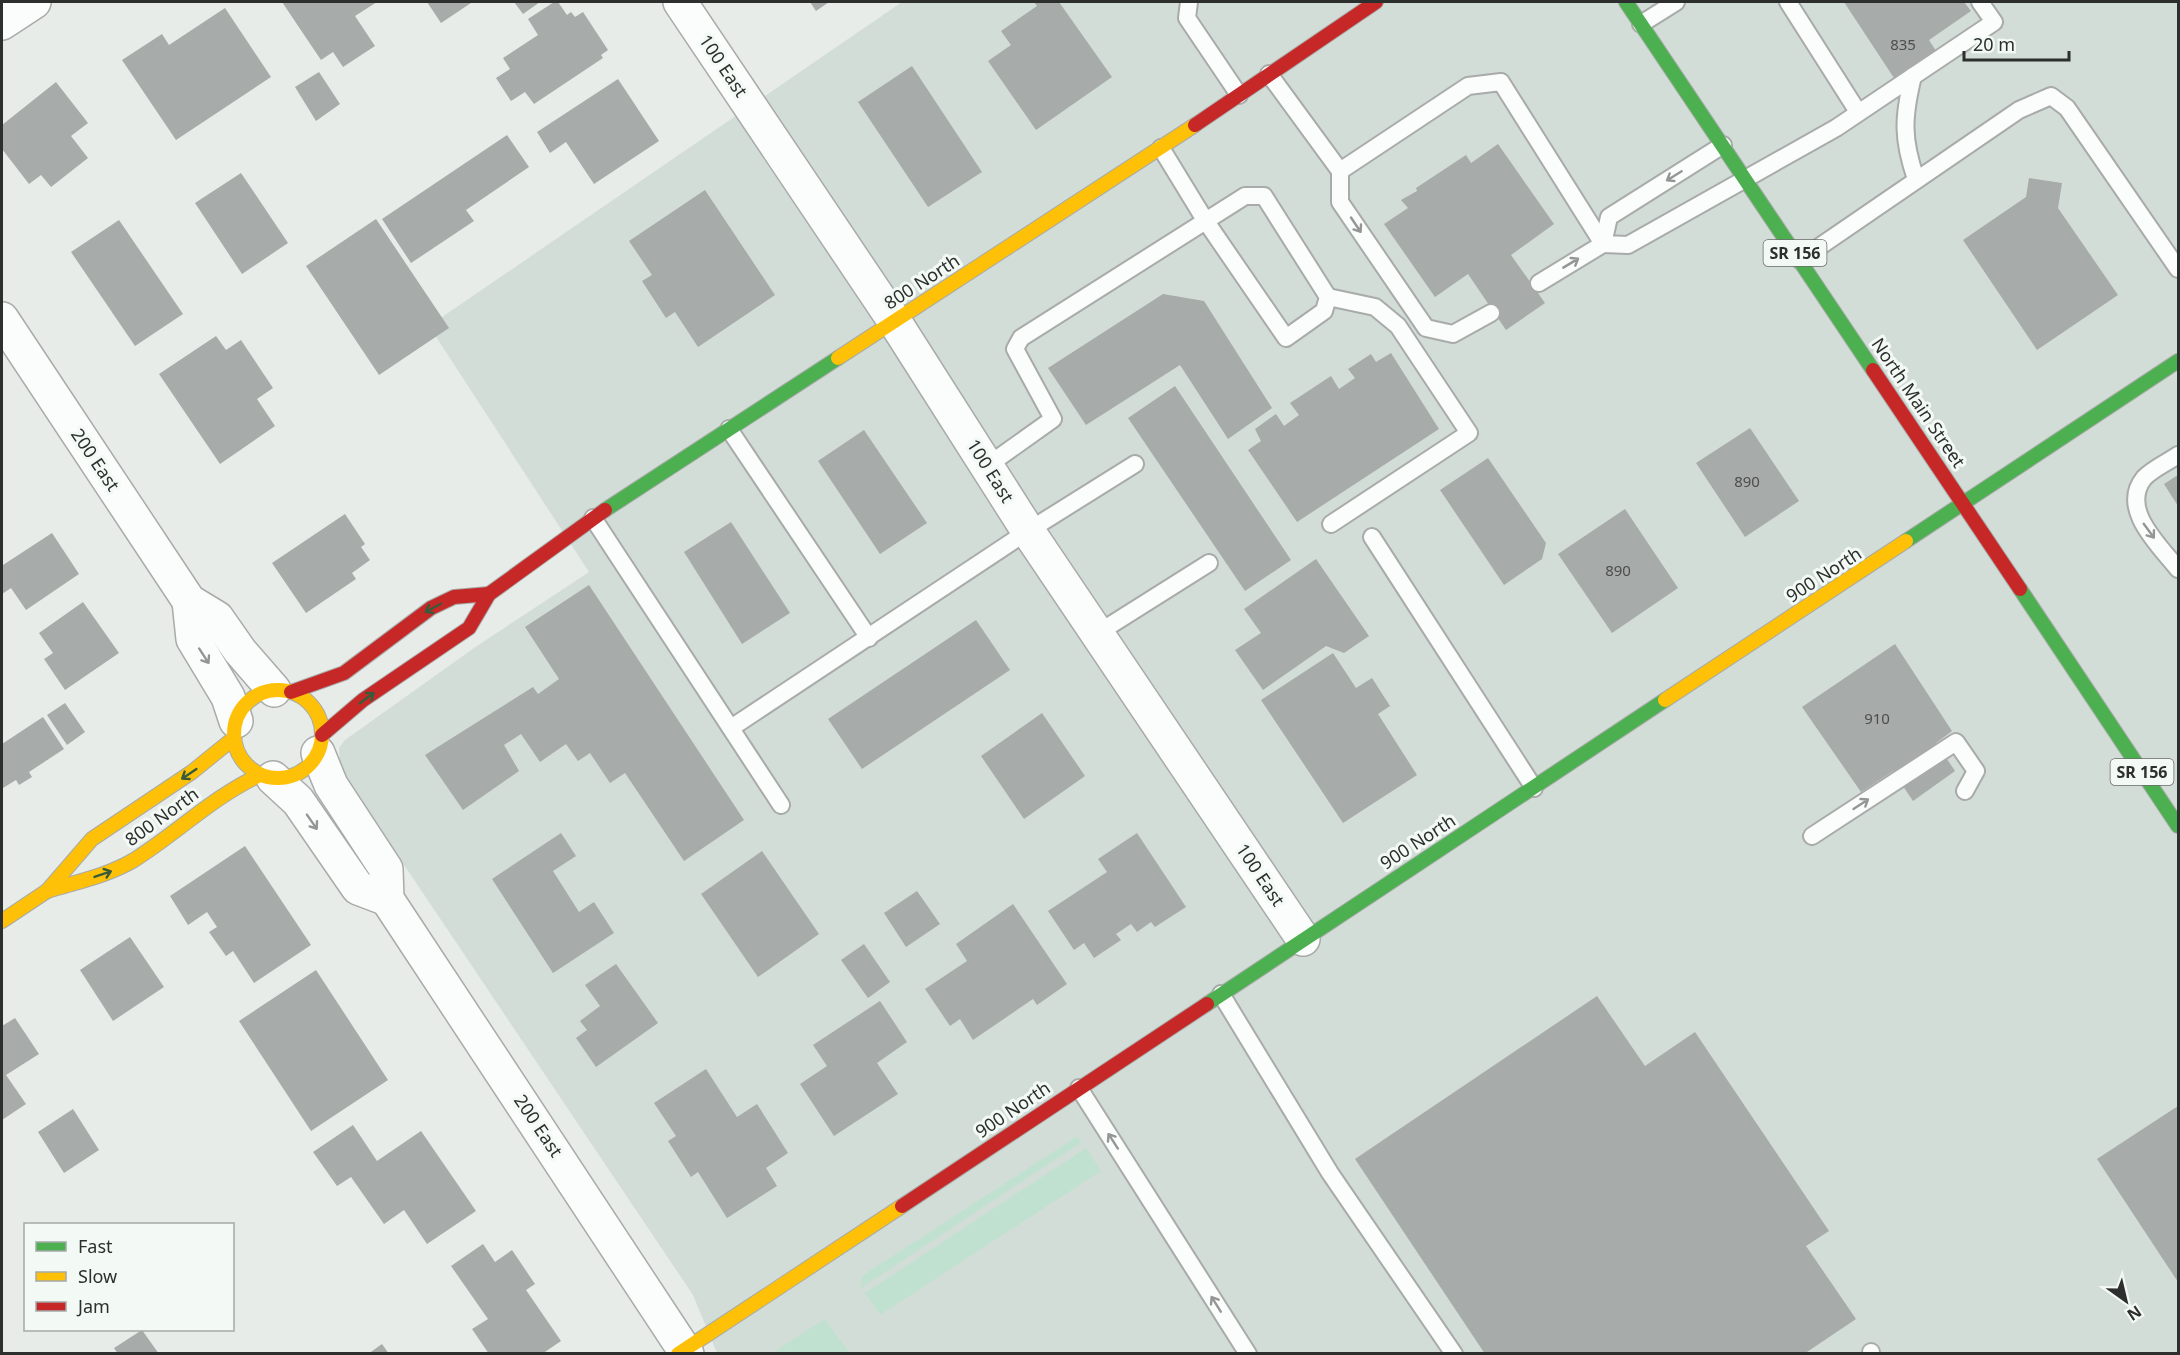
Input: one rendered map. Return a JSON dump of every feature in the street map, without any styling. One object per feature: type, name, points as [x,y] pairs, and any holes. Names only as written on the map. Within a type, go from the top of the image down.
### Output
[{"type":"street","points":[[2,23],[34,2]]},
{"type":"street","name":"100 East","points":[[680,2],[895,322],[1028,531],[1303,939]]},
{"type":"street","name":"800 North","points":[[320,744],[363,700],[469,628],[489,594],[593,518],[1161,147],[1376,2]]},
{"type":"street","name":"North Main Street","points":[[1626,2],[1747,178],[2178,826]]},
{"type":"street","name":"200 East","points":[[2,319],[189,601],[217,618],[240,651],[282,691]]},
{"type":"street","name":"900 North","points":[[683,1352],[2178,361]]},
{"type":"street","points":[[282,691],[303,698],[314,708],[320,721],[320,744],[331,785],[386,868],[387,899],[358,888],[298,801],[267,776],[242,760],[235,729],[251,700],[282,691],[316,685],[344,673],[432,608],[454,597],[489,594]]},
{"type":"street","name":"200 East","points":[[189,601],[193,639],[228,697],[235,729]]},
{"type":"street","name":"800 North","points":[[2,921],[47,891],[92,839],[192,772],[235,729]]},
{"type":"street","points":[[267,776],[287,777],[300,772],[310,764],[320,744]]},
{"type":"street","name":"800 North","points":[[47,891],[107,873],[134,860],[240,784],[267,776]]},
{"type":"street","name":"200 East","points":[[387,899],[683,1352]]},
{"type":"lane","points":[[1189,2],[1187,18],[1239,95]]},
{"type":"lane","points":[[1641,24],[1676,2]]},
{"type":"lane","points":[[1788,2],[1858,112]]},
{"type":"lane","points":[[1539,283],[1603,244],[1628,244],[1747,178],[1858,112],[1994,22],[1980,2]]},
{"type":"lane","points":[[1269,74],[1340,171],[1340,202],[1426,328],[1453,334],[1491,313]]},
{"type":"lane","points":[[1913,76],[1906,104],[1904,129],[1906,150],[1916,179]]},
{"type":"lane","points":[[1340,171],[1468,86],[1501,82],[1603,244]]},
{"type":"lane","points":[[1800,260],[2019,110],[2051,96],[2067,108],[2178,269]]},
{"type":"lane","points":[[1603,244],[1609,217],[1723,145]]},
{"type":"lane","points":[[1161,147],[1205,220],[1286,338],[1324,311],[1328,297]]},
{"type":"lane","points":[[987,466],[1053,419],[1015,349],[1022,338],[1245,196],[1264,196],[1328,297],[1375,307],[1398,326],[1469,433],[1331,524]]},
{"type":"lane","points":[[729,429],[869,638]]},
{"type":"lane","points":[[2178,455],[2145,477],[2136,492],[2137,514],[2178,569]]},
{"type":"lane","points":[[731,728],[1028,531],[1135,464]]},
{"type":"lane","points":[[593,518],[781,805]]},
{"type":"lane","points":[[1372,537],[1534,788]]},
{"type":"lane","points":[[1098,633],[1209,563]]},
{"type":"lane","points":[[1812,836],[1956,742],[1976,771],[1965,791]]},
{"type":"lane","points":[[1221,994],[1330,1173],[1454,1353]]},
{"type":"lane","points":[[1079,1088],[1248,1353]]},
{"type":"shaded area","points":[[902,2],[2178,2],[2178,1353],[717,1353],[693,1295],[349,783],[340,765],[339,748],[345,740],[474,648],[589,572],[429,326]]},
{"type":"green space","points":[[1076,1137],[1082,1142],[861,1288],[862,1277],[868,1272]]},
{"type":"green space","points":[[1086,1148],[1101,1171],[880,1315],[865,1293]]},
{"type":"green space","points":[[825,1319],[849,1353],[772,1353]]},
{"type":"building","points":[[282,2],[377,2],[355,16],[375,46],[343,67],[333,52],[321,60]]},
{"type":"building","points":[[427,2],[470,2],[471,3],[441,23]]},
{"type":"building","points":[[514,2],[540,2],[523,14]]},
{"type":"building","points":[[554,2],[558,2],[567,15],[571,12],[575,17],[583,12],[608,50],[601,55],[603,58],[534,104],[525,92],[511,101],[496,78],[510,69],[503,58],[538,35],[528,19]]},
{"type":"building","points":[[810,2],[829,2],[816,11]]},
{"type":"building","points":[[1034,2],[1059,2],[1112,77],[1036,130],[988,61],[1011,45],[1001,31],[1037,6]]},
{"type":"building","points":[[1844,2],[1964,2],[1971,11],[1929,40],[1936,51],[1894,78]]},
{"type":"building","points":[[225,8],[271,77],[176,140],[122,60],[162,34],[169,45]]},
{"type":"building","points":[[912,66],[982,172],[928,207],[858,102]]},
{"type":"building","points":[[319,72],[340,104],[316,121],[295,87]]},
{"type":"building","points":[[618,79],[659,141],[594,184],[566,142],[550,153],[537,132]]},
{"type":"building","points":[[56,82],[88,123],[71,136],[88,158],[51,187],[41,175],[29,184],[2,149],[2,125]]},
{"type":"building","points":[[507,135],[529,167],[466,210],[474,221],[411,263],[382,219]]},
{"type":"building","points":[[1498,144],[1554,224],[1511,255],[1545,303],[1506,330],[1468,274],[1435,297],[1384,224],[1408,208],[1401,200],[1417,191],[1416,188],[1466,155],[1471,163]]},
{"type":"building","points":[[241,173],[288,243],[242,274],[195,203]]},
{"type":"building","points":[[2029,178],[2062,183],[2058,208],[2118,295],[2037,350],[1963,240],[2026,197]]},
{"type":"building","points":[[705,190],[775,295],[698,347],[675,312],[666,318],[642,281],[652,275],[629,241]]},
{"type":"building","points":[[376,219],[449,328],[379,375],[306,266]]},
{"type":"building","points":[[119,220],[183,314],[135,346],[71,252]]},
{"type":"building","points":[[1163,294],[1204,301],[1272,408],[1228,439],[1180,365],[1086,425],[1048,368]]},
{"type":"building","points":[[216,336],[226,350],[241,340],[273,388],[257,399],[275,426],[220,464],[159,374]]},
{"type":"building","points":[[1391,353],[1439,429],[1297,522],[1248,450],[1261,441],[1255,429],[1276,414],[1284,426],[1299,415],[1290,403],[1331,376],[1339,389],[1355,378],[1348,369],[1371,354],[1376,362]]},
{"type":"building","points":[[1175,386],[1291,560],[1245,591],[1128,418]]},
{"type":"building","points":[[1750,428],[1799,501],[1745,537],[1696,463]]},
{"type":"building","points":[[864,430],[927,523],[880,554],[818,461]]},
{"type":"building","points":[[1488,458],[1546,543],[1542,559],[1504,585],[1440,490]]},
{"type":"building","points":[[2178,475],[2178,506],[2164,484]]},
{"type":"building","points":[[1625,509],[1678,588],[1612,633],[1558,554]]},
{"type":"building","points":[[345,514],[365,544],[361,547],[370,560],[352,573],[356,579],[306,613],[272,563]]},
{"type":"building","points":[[731,522],[790,613],[742,644],[684,552]]},
{"type":"building","points":[[52,533],[79,574],[26,610],[11,588],[2,594],[2,563],[3,565]]},
{"type":"building","points":[[1316,559],[1369,636],[1344,653],[1326,646],[1263,690],[1235,650],[1261,633],[1244,609]]},
{"type":"building","points":[[589,585],[744,820],[684,861],[625,773],[610,783],[590,753],[578,761],[566,744],[540,762],[521,734],[504,745],[519,771],[463,810],[425,755],[533,687],[538,694],[559,679],[525,627]]},
{"type":"building","points":[[83,602],[119,653],[65,690],[44,659],[53,653],[39,633]]},
{"type":"building","points":[[976,620],[1010,670],[862,769],[828,719]]},
{"type":"building","points":[[1895,644],[1952,731],[1936,743],[1955,771],[1913,801],[1893,771],[1861,792],[1802,707]]},
{"type":"building","points":[[1333,653],[1356,688],[1372,678],[1390,706],[1378,714],[1417,775],[1343,823],[1261,700]]},
{"type":"building","points":[[65,703],[85,732],[67,745],[47,715]]},
{"type":"building","points":[[1042,713],[1085,776],[1024,819],[981,756]]},
{"type":"building","points":[[43,717],[64,749],[29,772],[32,777],[19,785],[16,780],[3,788],[2,744]]},
{"type":"building","points":[[561,833],[576,856],[553,871],[579,912],[594,902],[614,933],[553,973],[492,879]]},
{"type":"building","points":[[1137,833],[1186,907],[1155,927],[1151,922],[1137,932],[1131,924],[1116,934],[1121,940],[1094,958],[1084,943],[1074,950],[1048,911],[1107,872],[1098,859]]},
{"type":"building","points":[[245,846],[311,945],[254,983],[233,951],[226,956],[209,932],[217,927],[207,912],[188,925],[170,896]]},
{"type":"building","points":[[762,851],[819,934],[758,977],[701,894]]},
{"type":"building","points":[[917,891],[940,924],[906,947],[884,913]]},
{"type":"building","points":[[1013,904],[1067,984],[1037,1005],[1033,999],[973,1040],[960,1019],[950,1026],[925,989],[967,961],[956,944]]},
{"type":"building","points":[[130,937],[164,987],[113,1021],[80,970]]},
{"type":"building","points":[[864,944],[890,982],[868,998],[841,960]]},
{"type":"building","points":[[616,964],[658,1023],[596,1067],[576,1038],[587,1030],[580,1021],[600,1006],[585,985]]},
{"type":"building","points":[[316,970],[388,1080],[311,1131],[239,1021]]},
{"type":"building","points":[[1597,996],[1645,1066],[1695,1032],[1829,1231],[1806,1246],[1856,1319],[1804,1354],[1485,1354],[1355,1159]]},
{"type":"building","points":[[880,1001],[907,1042],[877,1063],[898,1094],[834,1136],[800,1084],[827,1066],[813,1045]]},
{"type":"building","points":[[15,1018],[39,1054],[6,1075],[26,1104],[2,1120],[2,1026]]},
{"type":"building","points":[[706,1069],[737,1117],[757,1104],[788,1153],[766,1168],[777,1186],[727,1218],[698,1172],[691,1177],[668,1141],[676,1136],[654,1103]]},
{"type":"building","points":[[2178,1106],[2178,1282],[2097,1159]]},
{"type":"building","points":[[73,1109],[99,1150],[64,1173],[38,1132]]},
{"type":"building","points":[[353,1125],[377,1161],[421,1131],[476,1211],[427,1244],[404,1210],[384,1224],[351,1177],[337,1186],[313,1152]]},
{"type":"building","points":[[483,1244],[495,1262],[512,1250],[535,1284],[526,1290],[561,1341],[542,1354],[489,1354],[472,1329],[488,1319],[451,1266]]},
{"type":"building","points":[[143,1331],[159,1354],[118,1354],[114,1348]]},
{"type":"building","points":[[382,1344],[389,1354],[368,1354]]},
{"type":"traffic: fast","points":[[1626,2],[1873,370]]},
{"type":"traffic: fast","points":[[605,510],[838,358]]},
{"type":"traffic: fast","points":[[1906,541],[2178,361]]},
{"type":"traffic: fast","points":[[2020,589],[2178,826]]},
{"type":"traffic: fast","points":[[1207,1004],[1665,700]]},
{"type":"traffic: slow","points":[[838,358],[1195,125]]},
{"type":"traffic: slow","points":[[1665,700],[1906,541]]},
{"type":"traffic: slow","points":[[278,690],[295,694],[309,703],[318,717],[322,734],[318,751],[309,765],[295,774],[278,778],[261,774],[247,765],[238,751],[234,734],[238,717],[247,703],[261,694],[278,690]]},
{"type":"traffic: slow","points":[[2,921],[47,891],[92,839],[192,772],[234,738]]},
{"type":"traffic: slow","points":[[47,891],[124,866],[227,793],[260,775]]},
{"type":"traffic: slow","points":[[678,1354],[902,1206]]},
{"type":"traffic: jam","points":[[1195,125],[1376,2]]},
{"type":"traffic: jam","points":[[1873,370],[2020,589]]},
{"type":"traffic: jam","points":[[322,735],[363,700],[469,628],[489,594],[605,510]]},
{"type":"traffic: jam","points":[[291,692],[344,673],[431,608],[454,597],[489,594]]},
{"type":"traffic: jam","points":[[902,1206],[1207,1004]]}]
